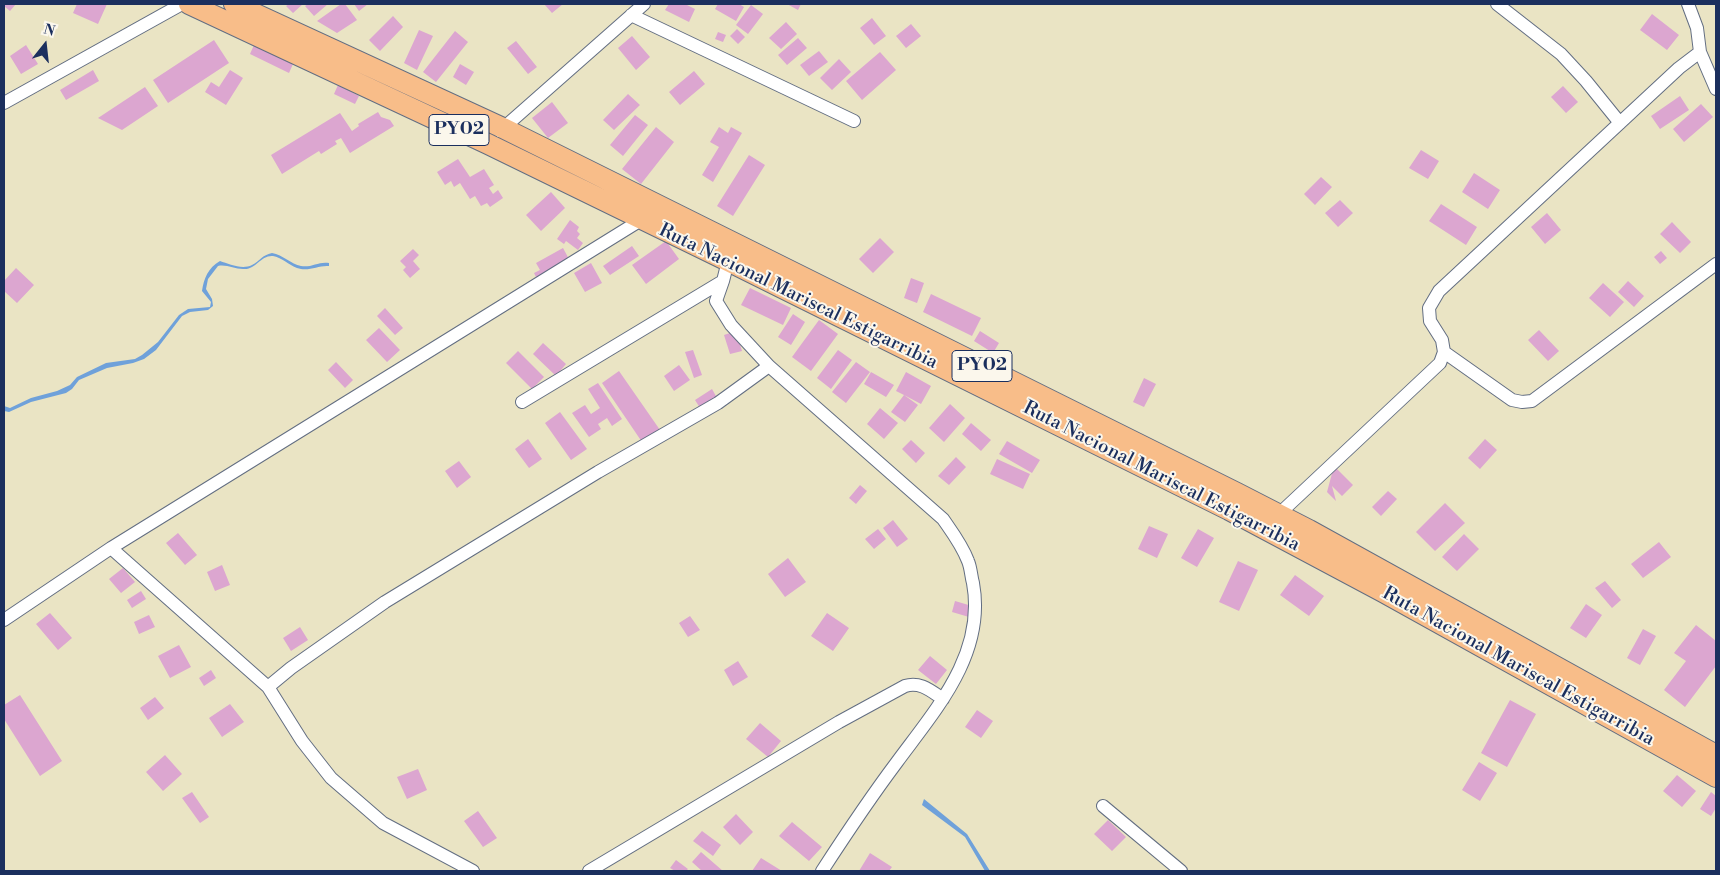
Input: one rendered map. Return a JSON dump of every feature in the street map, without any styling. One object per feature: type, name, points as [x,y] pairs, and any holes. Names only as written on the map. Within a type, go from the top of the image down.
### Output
[{"type":"highway","name":"Ruta Nacional Mariscal Estigarribia","points":[[189,4],[488,144],[641,220],[728,260],[1126,458],[1291,542],[1716,777]]},
{"type":"highway","name":"Ruta Nacional Mariscal Estigarribia","points":[[234,4],[503,128],[1278,514],[1716,755]]},
{"type":"street","points":[[4,103],[182,4]]},
{"type":"street","points":[[488,144],[503,128],[644,4]]},
{"type":"street","points":[[1498,4],[1561,54],[1620,123]]},
{"type":"street","points":[[1688,4],[1697,28],[1700,52],[1716,89]]},
{"type":"street","points":[[631,15],[854,122]]},
{"type":"street","points":[[1278,514],[1440,363],[1444,352],[1442,340],[1430,321],[1429,308],[1439,291],[1679,68],[1700,52]]},
{"type":"street","points":[[4,620],[111,548],[641,220]]},
{"type":"street","points":[[728,260],[724,281],[716,301],[731,325],[769,366],[943,519],[960,544],[969,562],[974,591],[975,617],[973,634],[964,660],[943,700],[867,802],[822,871]]},
{"type":"street","points":[[1444,352],[1512,400],[1532,401],[1716,264]]},
{"type":"street","points":[[522,402],[724,281]]},
{"type":"street","points":[[268,687],[291,668],[385,602],[598,472],[718,403],[769,366]]},
{"type":"street","points":[[111,548],[268,687],[302,740],[330,778],[383,823],[473,871]]},
{"type":"street","points":[[589,871],[839,722],[905,686],[911,684],[923,686],[943,700]]},
{"type":"street","points":[[1103,806],[1181,871]]},
{"type":"water","points":[[272,253],[301,266],[329,263],[329,266],[301,269],[279,258],[269,256],[249,268],[218,266],[208,279],[206,289],[212,299],[213,306],[208,310],[190,312],[182,316],[156,350],[144,359],[107,368],[79,380],[66,393],[31,402],[9,412],[4,411],[4,406],[10,408],[31,398],[57,391],[70,385],[77,377],[106,363],[135,359],[142,355],[158,342],[179,315],[188,309],[210,307],[211,302],[202,291],[207,274],[212,267],[220,261],[244,267]]},
{"type":"water","points":[[924,799],[967,834],[990,871],[985,871],[965,837],[922,805]]},
{"type":"building","points":[[4,4],[16,4],[10,11]]},
{"type":"building","points":[[77,4],[107,4],[98,24],[73,13]]},
{"type":"building","points":[[289,4],[303,4],[293,13],[286,6]]},
{"type":"building","points":[[308,4],[328,4],[314,16],[305,6]]},
{"type":"building","points":[[341,4],[345,4],[357,20],[337,33],[317,21]]},
{"type":"building","points":[[354,4],[368,4],[359,11]]},
{"type":"building","points":[[544,4],[563,4],[552,13]]},
{"type":"building","points":[[669,4],[685,4],[695,9],[689,22],[665,10]]},
{"type":"building","points":[[718,4],[739,4],[744,7],[736,21],[715,9]]},
{"type":"building","points":[[787,4],[801,4],[798,10]]},
{"type":"building","points":[[751,5],[763,14],[748,34],[736,25]]},
{"type":"building","points":[[1652,14],[1679,35],[1667,50],[1640,30]]},
{"type":"building","points":[[393,16],[403,27],[380,51],[369,40]]},
{"type":"building","points":[[872,18],[886,36],[874,45],[860,28]]},
{"type":"building","points":[[786,22],[797,34],[781,49],[769,38]]},
{"type":"building","points":[[911,24],[921,36],[906,48],[896,36]]},
{"type":"building","points":[[737,29],[745,37],[738,44],[730,36]]},
{"type":"building","points":[[419,30],[433,36],[417,70],[404,63]]},
{"type":"building","points":[[455,31],[468,42],[436,82],[423,72]]},
{"type":"building","points":[[718,32],[726,35],[723,42],[715,39]]},
{"type":"building","points":[[632,36],[650,57],[636,70],[618,48]]},
{"type":"building","points":[[798,38],[807,48],[787,65],[778,55]]},
{"type":"building","points":[[214,40],[229,63],[168,103],[153,80]]},
{"type":"building","points":[[516,41],[537,67],[528,74],[507,48]]},
{"type":"building","points":[[26,45],[38,64],[21,74],[10,56]]},
{"type":"building","points":[[254,45],[293,64],[289,73],[250,54]]},
{"type":"building","points":[[819,51],[828,62],[809,76],[800,65]]},
{"type":"building","points":[[880,52],[896,70],[862,100],[846,81]]},
{"type":"building","points":[[839,59],[851,72],[832,90],[820,78]]},
{"type":"building","points":[[460,64],[474,72],[466,85],[453,77]]},
{"type":"building","points":[[93,70],[99,81],[66,100],[60,90]]},
{"type":"building","points":[[230,70],[243,78],[226,105],[205,92],[211,82],[219,87]]},
{"type":"building","points":[[694,71],[705,84],[680,105],[669,92]]},
{"type":"building","points":[[338,85],[359,96],[355,104],[334,94]]},
{"type":"building","points":[[1563,86],[1578,102],[1566,113],[1551,97]]},
{"type":"building","points":[[145,87],[158,106],[122,130],[98,118]]},
{"type":"building","points":[[628,94],[640,105],[614,130],[603,120]]},
{"type":"building","points":[[1680,96],[1689,110],[1660,129],[1651,116]]},
{"type":"building","points":[[552,102],[568,123],[548,138],[532,118]]},
{"type":"building","points":[[1701,104],[1713,117],[1684,142],[1673,129]]},
{"type":"building","points":[[378,112],[381,117],[390,120],[394,126],[350,153],[341,138],[335,141],[337,144],[321,154],[319,151],[282,174],[271,155],[340,113],[352,131],[359,126],[358,124]]},
{"type":"building","points":[[635,115],[648,125],[623,156],[610,145]]},
{"type":"building","points":[[656,127],[674,142],[641,184],[622,169]]},
{"type":"building","points":[[719,127],[728,133],[731,127],[742,133],[713,182],[702,175],[719,147],[710,142]]},
{"type":"building","points":[[1421,150],[1439,161],[1428,179],[1409,168]]},
{"type":"building","points":[[749,155],[765,165],[733,216],[717,206]]},
{"type":"building","points":[[458,159],[470,177],[484,169],[494,185],[489,188],[493,194],[498,190],[503,198],[490,207],[487,203],[481,206],[475,196],[470,199],[460,183],[454,187],[451,181],[445,185],[437,172]]},
{"type":"building","points":[[1474,173],[1500,190],[1488,209],[1462,192]]},
{"type":"building","points":[[1321,177],[1332,187],[1315,205],[1304,194]]},
{"type":"building","points":[[551,192],[565,208],[541,231],[526,215]]},
{"type":"building","points":[[1340,200],[1353,213],[1338,227],[1325,213]]},
{"type":"building","points":[[1441,204],[1477,227],[1466,245],[1429,221]]},
{"type":"building","points":[[1547,213],[1561,230],[1545,244],[1531,227]]},
{"type":"building","points":[[570,220],[579,227],[577,231],[580,234],[577,238],[583,243],[578,250],[566,241],[564,244],[557,239]]},
{"type":"building","points":[[1672,222],[1691,242],[1680,253],[1660,234]]},
{"type":"building","points":[[880,238],[894,252],[873,273],[859,259]]},
{"type":"building","points":[[666,241],[679,259],[646,284],[632,265]]},
{"type":"building","points":[[632,246],[639,256],[610,275],[603,266]]},
{"type":"building","points":[[563,248],[570,261],[537,279],[534,273],[540,270],[536,263]]},
{"type":"building","points":[[413,249],[419,255],[413,261],[420,269],[410,278],[403,270],[406,267],[400,261]]},
{"type":"building","points":[[1661,251],[1667,258],[1660,264],[1654,257]]},
{"type":"building","points":[[591,263],[602,283],[585,292],[574,273]]},
{"type":"building","points":[[16,268],[34,285],[17,303],[4,291],[4,281]]},
{"type":"building","points":[[911,278],[924,283],[917,303],[904,298]]},
{"type":"building","points":[[1628,281],[1644,296],[1634,307],[1618,292]]},
{"type":"building","points":[[1603,283],[1624,302],[1610,317],[1589,298]]},
{"type":"building","points":[[750,288],[791,308],[783,325],[741,305]]},
{"type":"building","points":[[931,294],[981,318],[972,336],[923,312]]},
{"type":"building","points":[[385,308],[403,328],[395,335],[377,316]]},
{"type":"building","points":[[793,314],[805,322],[791,345],[778,337]]},
{"type":"building","points":[[819,320],[838,334],[811,371],[792,357]]},
{"type":"building","points":[[379,328],[400,350],[387,362],[366,340]]},
{"type":"building","points":[[1539,330],[1559,351],[1548,361],[1528,340]]},
{"type":"building","points":[[736,331],[742,351],[730,354],[724,335]]},
{"type":"building","points":[[980,331],[999,343],[993,353],[974,341]]},
{"type":"building","points":[[543,343],[566,364],[556,376],[533,354]]},
{"type":"building","points":[[693,350],[702,375],[694,378],[685,352]]},
{"type":"building","points":[[838,350],[852,360],[831,389],[817,378]]},
{"type":"building","points":[[518,351],[544,377],[532,389],[506,363]]},
{"type":"building","points":[[336,362],[353,380],[345,388],[328,370]]},
{"type":"building","points":[[856,362],[870,372],[846,403],[832,392]]},
{"type":"building","points":[[679,365],[690,380],[674,391],[664,376]]},
{"type":"building","points":[[619,371],[660,430],[642,442],[602,383]]},
{"type":"building","points":[[871,372],[894,385],[886,397],[864,384]]},
{"type":"building","points":[[906,372],[931,386],[921,404],[896,391]]},
{"type":"building","points":[[1144,378],[1156,384],[1144,407],[1133,402]]},
{"type":"building","points":[[598,383],[622,419],[612,426],[607,418],[598,424],[601,429],[589,437],[572,413],[585,405],[591,414],[600,408],[588,389]]},
{"type":"building","points":[[712,389],[717,398],[700,408],[695,400]]},
{"type":"building","points":[[904,395],[918,405],[905,422],[891,412]]},
{"type":"building","points":[[950,404],[965,418],[944,442],[929,428]]},
{"type":"building","points":[[880,408],[898,423],[884,439],[867,424]]},
{"type":"building","points":[[560,412],[587,449],[571,460],[545,423]]},
{"type":"building","points":[[971,423],[991,440],[981,451],[962,434]]},
{"type":"building","points":[[528,439],[542,459],[529,468],[515,449]]},
{"type":"building","points":[[1485,439],[1497,450],[1480,469],[1468,458]]},
{"type":"building","points":[[911,440],[925,453],[916,463],[902,449]]},
{"type":"building","points":[[1007,441],[1040,460],[1032,473],[999,454]]},
{"type":"building","points":[[956,457],[966,467],[949,485],[938,476]]},
{"type":"building","points":[[997,459],[1030,474],[1023,489],[990,474]]},
{"type":"building","points":[[459,461],[471,477],[457,488],[445,471]]},
{"type":"building","points":[[1334,466],[1353,485],[1342,496],[1332,486],[1336,501],[1327,492]]},
{"type":"building","points":[[860,485],[867,491],[856,504],[849,498]]},
{"type":"building","points":[[1388,491],[1397,499],[1381,516],[1372,507]]},
{"type":"building","points":[[1445,503],[1465,523],[1435,551],[1416,532]]},
{"type":"building","points":[[893,520],[908,539],[897,547],[883,528]]},
{"type":"building","points":[[1149,526],[1168,534],[1157,558],[1138,549]]},
{"type":"building","points":[[878,529],[886,539],[874,549],[865,539]]},
{"type":"building","points":[[1198,529],[1214,538],[1197,567],[1181,558]]},
{"type":"building","points":[[178,533],[197,555],[185,565],[166,543]]},
{"type":"building","points":[[1464,534],[1479,549],[1457,571],[1442,557]]},
{"type":"building","points":[[1659,542],[1671,557],[1643,578],[1631,564]]},
{"type":"building","points":[[788,558],[806,582],[785,597],[768,574]]},
{"type":"building","points":[[1238,561],[1258,570],[1239,611],[1219,602]]},
{"type":"building","points":[[222,565],[230,585],[215,591],[207,572]]},
{"type":"building","points":[[123,568],[135,582],[121,593],[109,579]]},
{"type":"building","points":[[1295,575],[1324,596],[1309,616],[1280,595]]},
{"type":"building","points":[[1605,581],[1621,600],[1612,608],[1595,588]]},
{"type":"building","points":[[141,591],[146,599],[132,608],[127,600]]},
{"type":"building","points":[[955,601],[972,606],[969,617],[952,612]]},
{"type":"building","points":[[1586,604],[1602,615],[1586,638],[1570,628]]},
{"type":"building","points":[[50,613],[72,638],[58,650],[36,624]]},
{"type":"building","points":[[827,613],[849,628],[833,651],[811,636]]},
{"type":"building","points":[[149,615],[155,627],[139,634],[134,622]]},
{"type":"building","points":[[690,616],[700,630],[688,637],[679,623]]},
{"type":"building","points":[[1696,625],[1716,641],[1716,666],[1685,707],[1664,690],[1686,661],[1674,653]]},
{"type":"building","points":[[300,627],[308,640],[291,651],[283,638]]},
{"type":"building","points":[[1643,629],[1656,636],[1640,665],[1627,658]]},
{"type":"building","points":[[179,645],[191,667],[170,678],[158,656]]},
{"type":"building","points":[[930,656],[947,670],[936,684],[918,670]]},
{"type":"building","points":[[738,661],[748,677],[733,686],[724,670]]},
{"type":"building","points":[[211,670],[216,678],[204,686],[199,678]]},
{"type":"building","points":[[20,695],[62,761],[40,776],[4,719],[4,705]]},
{"type":"building","points":[[155,697],[164,708],[148,720],[140,708]]},
{"type":"building","points":[[1510,700],[1536,714],[1507,767],[1481,753]]},
{"type":"building","points":[[230,704],[244,722],[222,737],[209,718]]},
{"type":"building","points":[[977,710],[993,721],[981,738],[965,727]]},
{"type":"building","points":[[760,723],[781,741],[768,757],[746,739]]},
{"type":"building","points":[[165,755],[182,774],[163,791],[146,772]]},
{"type":"building","points":[[1479,762],[1497,773],[1480,801],[1462,790]]},
{"type":"building","points":[[418,769],[427,790],[407,799],[397,777]]},
{"type":"building","points":[[1677,775],[1696,791],[1682,807],[1663,791]]},
{"type":"building","points":[[192,792],[209,817],[200,823],[182,798]]},
{"type":"building","points":[[1711,792],[1716,796],[1716,808],[1711,816],[1700,809]]},
{"type":"building","points":[[478,811],[497,838],[483,847],[464,821]]},
{"type":"building","points":[[736,814],[753,832],[740,845],[723,827]]},
{"type":"building","points":[[1108,820],[1126,837],[1112,851],[1094,834]]},
{"type":"building","points":[[792,822],[822,847],[809,861],[779,836]]},
{"type":"building","points":[[702,831],[721,845],[713,856],[693,841]]},
{"type":"building","points":[[701,852],[723,871],[702,871],[692,862]]},
{"type":"building","points":[[870,853],[892,867],[889,871],[859,871]]},
{"type":"building","points":[[761,858],[782,871],[752,871]]},
{"type":"building","points":[[676,860],[688,869],[686,871],[675,871],[670,868]]}]
